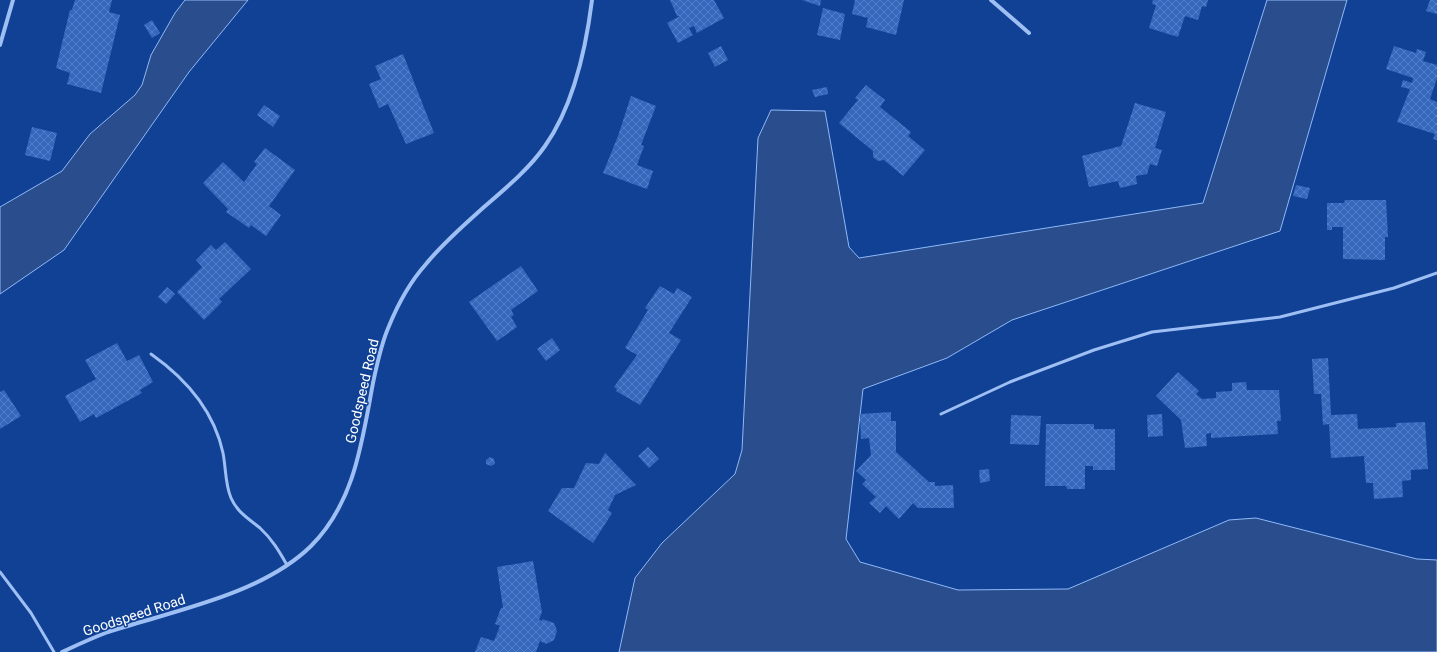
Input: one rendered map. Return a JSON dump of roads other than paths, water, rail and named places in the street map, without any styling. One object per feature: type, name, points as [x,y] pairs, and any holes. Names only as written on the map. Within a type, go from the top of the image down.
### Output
[{"type":"street","points":[[0,45],[13,0]]},
{"type":"street","name":"Goodspeed Road","points":[[62,652],[106,633],[211,601],[260,580],[287,565],[311,546],[331,522],[348,492],[358,460],[378,362],[388,328],[404,295],[425,265],[459,230],[517,178],[545,146],[562,117],[576,78],[588,27],[592,0]]},
{"type":"street","points":[[991,0],[1029,33]]},
{"type":"lane","points":[[941,414],[1010,382],[1087,352],[1152,332],[1280,317],[1394,288],[1437,273]]},
{"type":"lane","points":[[151,354],[184,381],[202,405],[216,430],[223,452],[231,498],[242,514],[261,529],[276,545],[287,565]]},
{"type":"lane","points":[[0,572],[31,613],[54,652]]},
{"type":"water","points":[[185,0],[248,0],[189,72],[64,250],[0,294],[0,207],[62,171],[90,134],[135,95],[142,85],[151,55],[175,13]]},
{"type":"water","points":[[1267,0],[1347,0],[1280,231],[1012,320],[947,358],[863,389],[846,539],[860,562],[958,590],[1068,589],[1229,520],[1256,518],[1417,559],[1437,560],[1437,652],[619,652],[635,578],[662,543],[735,474],[742,450],[758,138],[771,110],[825,111],[849,247],[859,258],[1203,203]]}]
